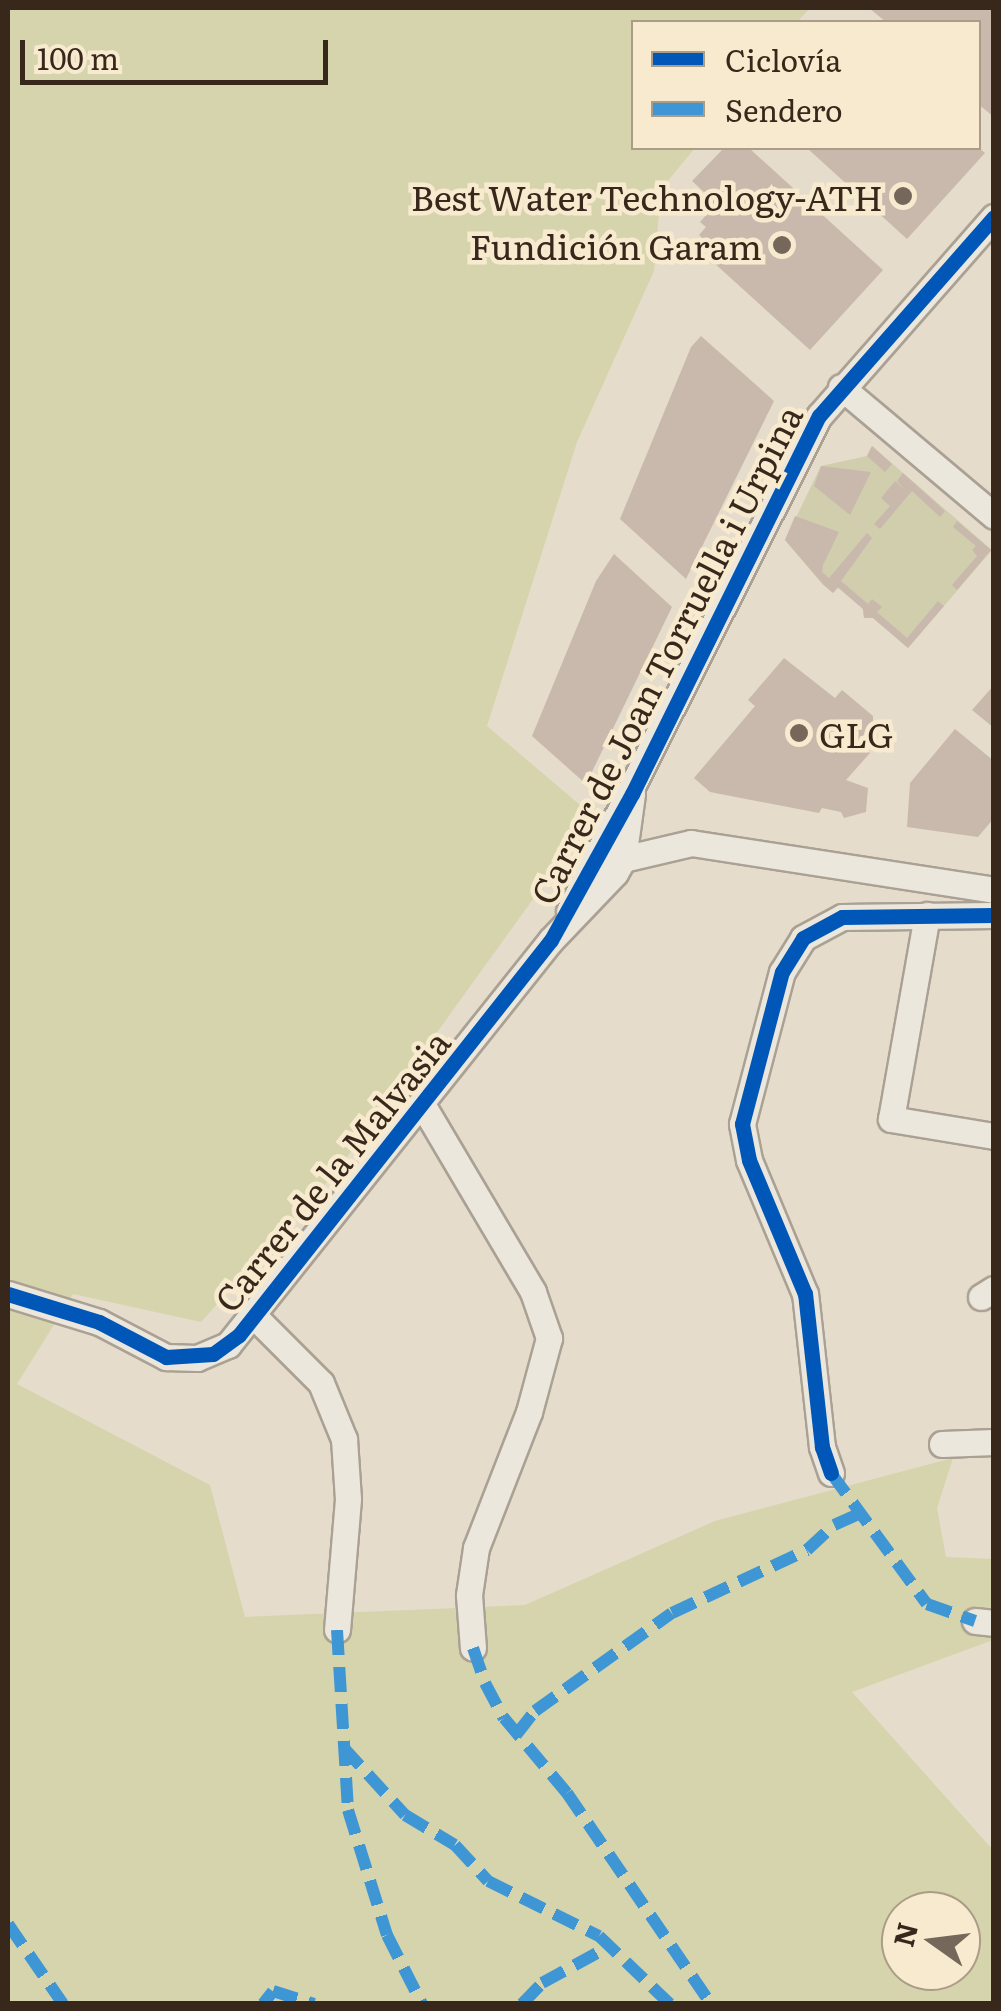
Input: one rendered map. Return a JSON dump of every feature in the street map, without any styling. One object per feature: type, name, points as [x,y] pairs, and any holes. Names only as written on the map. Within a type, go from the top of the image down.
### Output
[{"type":"street","name":"Carrer de Joan Torruella i Urpina","points":[[551,940],[632,794],[819,416],[994,217]]},
{"type":"street","points":[[841,387],[994,516]]},
{"type":"street","points":[[632,794],[623,860],[691,842],[994,890]]},
{"type":"street","name":"Carrer de la Malvasia","points":[[8,1294],[99,1322],[148,1351],[183,1359],[212,1354],[228,1345],[255,1317],[551,940],[623,860]]},
{"type":"street","points":[[927,915],[892,1119],[994,1136]]},
{"type":"street","points":[[831,1473],[822,1448],[805,1294],[749,1160],[744,1108],[782,972],[804,938],[842,917],[994,915]]},
{"type":"street","points":[[422,1104],[533,1292],[549,1338],[528,1412],[476,1548],[468,1595],[473,1648]]},
{"type":"street","points":[[255,1317],[321,1383],[344,1439],[348,1499],[338,1630]]},
{"type":"street","points":[[942,1444],[994,1442]]},
{"type":"shaded area","points":[[8,8],[810,8],[799,20],[631,20],[631,150],[693,150],[661,189],[654,271],[577,442],[487,726],[593,816],[337,1171],[201,1322],[73,1294],[17,1384],[210,1485],[245,1617],[525,1605],[715,1521],[953,1458],[937,1508],[946,1557],[993,1559],[993,1640],[852,1692],[993,1850],[993,2003],[8,2004]]},
{"type":"shaded area","points":[[872,446],[992,550],[908,648],[873,618],[864,618],[863,609],[838,588],[833,593],[823,585],[785,540],[821,466],[867,456]]},
{"type":"building","points":[[869,8],[994,8],[994,117],[981,106],[981,20],[884,20]]},
{"type":"building","name":"Fundición Garam","points":[[722,150],[751,150],[883,270],[810,350],[713,262],[720,254],[699,235],[706,227],[700,222],[708,213],[699,203],[707,195],[692,181]]},
{"type":"building","name":"Best Water Technology-ATH","points":[[809,150],[981,150],[985,153],[907,239]]},
{"type":"building","points":[[701,336],[774,401],[686,579],[620,519],[691,347]]},
{"type":"building","points":[[872,446],[892,464],[885,472],[867,456]]},
{"type":"building","points":[[821,466],[871,472],[850,515],[814,486]]},
{"type":"building","points":[[903,473],[945,511],[940,517],[912,491],[880,529],[874,524],[890,506],[881,498],[895,481],[904,489],[897,481]]},
{"type":"building","points":[[795,516],[839,532],[823,565],[822,572],[829,578],[867,533],[872,538],[841,581],[868,604],[872,599],[882,607],[877,612],[907,638],[938,601],[944,606],[908,648],[873,618],[864,618],[863,609],[838,587],[833,593],[785,540]]},
{"type":"building","points":[[957,521],[991,550],[957,590],[952,585],[977,556],[972,550],[976,546],[953,527]]},
{"type":"building","points":[[614,554],[672,607],[586,784],[532,736],[596,581]]},
{"type":"building","name":"GLG","points":[[784,658],[835,698],[842,690],[873,716],[873,724],[857,742],[870,753],[846,780],[868,788],[866,812],[844,818],[841,812],[822,808],[819,813],[710,792],[694,778],[755,706],[748,700]]},
{"type":"building","points":[[994,685],[994,728],[972,710]]},
{"type":"building","points":[[955,729],[994,761],[994,818],[978,837],[907,827],[910,783]]},
{"type":"marked path","points":[[831,1473],[927,1604],[975,1621]]},
{"type":"marked path","points":[[516,1735],[535,1711],[672,1613],[807,1550],[834,1525],[861,1513]]},
{"type":"marked path","points":[[337,1630],[348,1810],[387,1935],[422,2004]]},
{"type":"marked path","points":[[473,1648],[485,1683],[504,1718],[567,1793],[711,2004]]},
{"type":"marked path","points":[[343,1747],[405,1815],[455,1845],[488,1881],[599,1936],[670,2004]]},
{"type":"marked path","points":[[8,1924],[63,2004]]},
{"type":"marked path","points":[[522,2004],[542,1983],[610,1946]]},
{"type":"marked path","points":[[263,2004],[273,1991],[314,2004]]},
{"type":"cycle path","points":[[8,1294],[99,1322],[166,1357],[213,1354],[239,1335],[551,940],[632,794],[819,416],[994,217]]},
{"type":"cycle path","points":[[831,1473],[822,1447],[805,1294],[749,1160],[742,1124],[782,972],[803,938],[842,917],[994,915]]},
{"type":"place","name":"Best Water Technology-ATH","points":[[903,196]]},
{"type":"place","name":"Fundición Garam","points":[[782,245]]},
{"type":"place","name":"GLG","points":[[799,733]]}]
